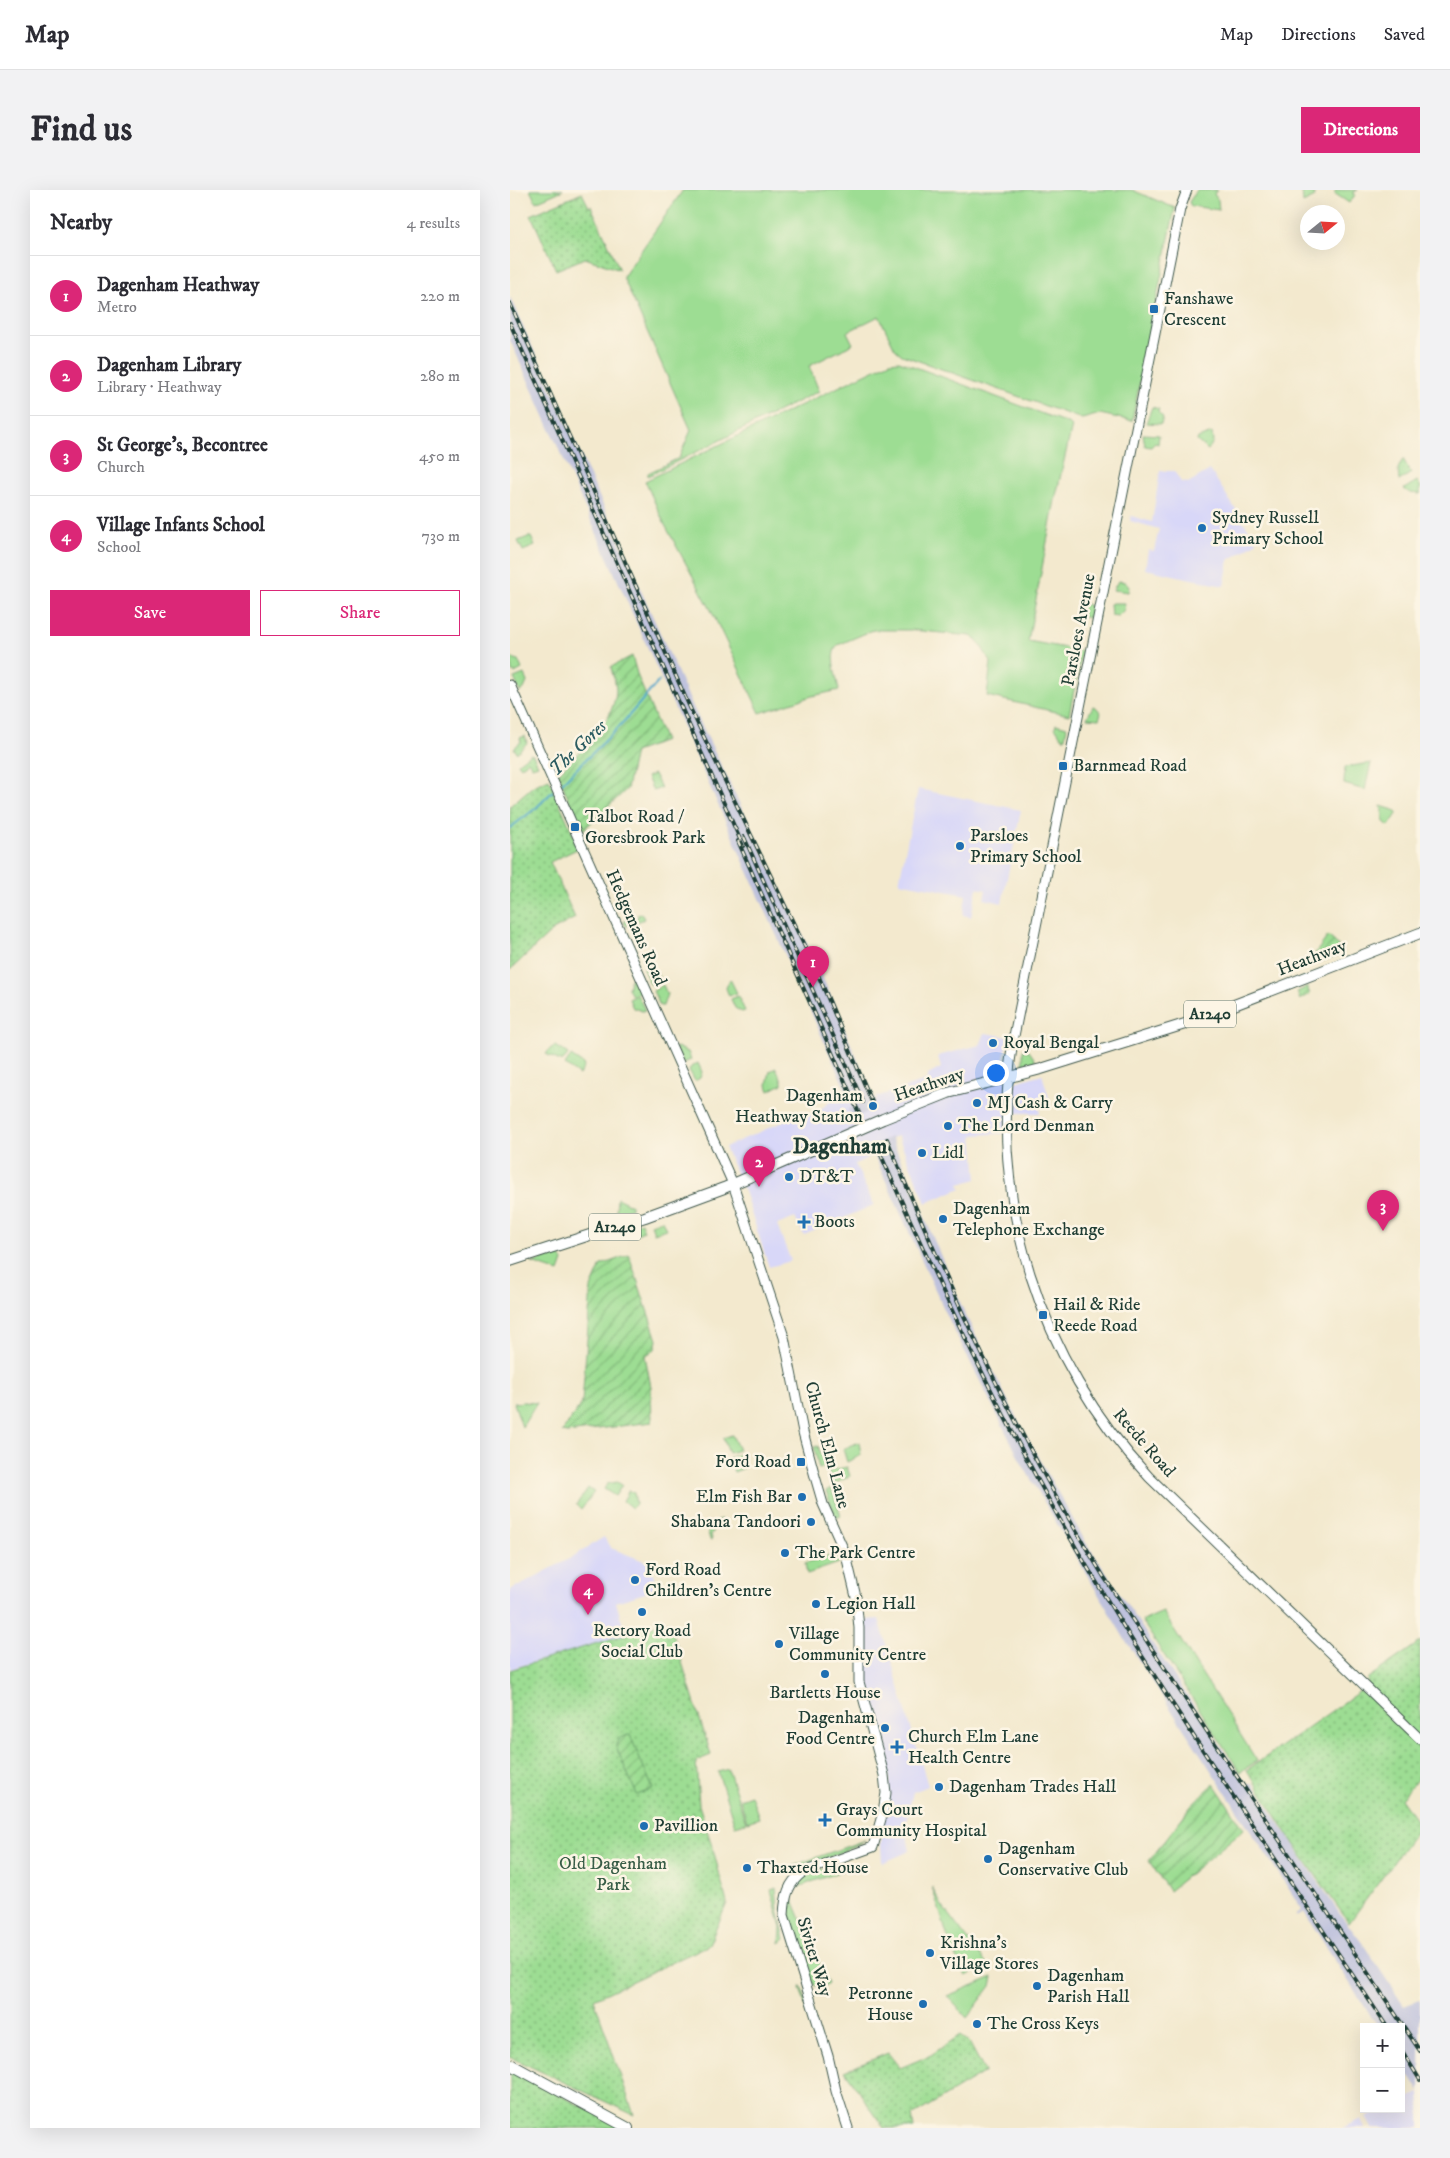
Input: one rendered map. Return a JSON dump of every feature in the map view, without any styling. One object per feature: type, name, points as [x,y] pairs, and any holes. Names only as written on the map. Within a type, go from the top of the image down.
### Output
[{"type":"main road","name":"Heathway","points":[[510,1261],[644,1217],[733,1184],[948,1093],[1008,1078],[1185,1024],[1420,933]]},
{"type":"main road","points":[[510,2064],[628,2128]]},
{"type":"street","name":"Parsloes Avenue","points":[[1008,1078],[1013,1041],[1134,436],[1180,209],[1187,190]]},
{"type":"street","name":"Hedgemans Road","points":[[510,685],[733,1184]]},
{"type":"street","name":"Reede Road","points":[[1008,1078],[1006,1129],[1014,1212],[1019,1236],[1044,1316],[1064,1359],[1084,1394],[1112,1434],[1149,1477],[1420,1740]]},
{"type":"street","name":"Church Elm Lane","points":[[733,1184],[784,1337],[803,1432],[823,1504],[842,1544],[850,1569],[858,1613],[858,1682],[884,1775],[886,1793],[883,1812],[873,1847]]},
{"type":"street","name":"Siviter Way","points":[[848,2128],[836,2091],[832,2069],[784,1915],[785,1901],[794,1879],[803,1872],[873,1847]]},
{"type":"shaded area","points":[[510,297],[694,709],[819,969],[875,1101],[866,1105],[868,1112],[852,1119],[848,1109],[853,1106],[510,340]]},
{"type":"shaded area","name":"Sydney Russell Primary School","points":[[1210,470],[1257,542],[1229,560],[1224,586],[1145,569],[1148,550],[1154,551],[1159,529],[1130,521],[1131,516],[1152,522],[1160,471],[1174,471],[1181,482],[1188,483]]},
{"type":"shaded area","name":"Parsloes Primary School","points":[[918,789],[1021,810],[1002,903],[984,899],[986,890],[977,888],[971,917],[963,915],[966,895],[899,882]]},
{"type":"shaded area","points":[[985,1033],[1008,1037],[1001,1071],[1005,1081],[1016,1082],[1042,1074],[1051,1105],[1039,1108],[1040,1113],[1013,1113],[1013,1133],[973,1135],[977,1179],[959,1184],[961,1188],[926,1203],[898,1136],[871,1146],[874,1155],[855,1164],[874,1205],[804,1235],[795,1218],[777,1225],[791,1261],[769,1267],[744,1191],[725,1147],[792,1118],[805,1116],[821,1109],[835,1098],[836,1102],[849,1097],[853,1107],[848,1109],[868,1111],[865,1105],[877,1100],[876,1097],[928,1080],[928,1075],[941,1068],[938,1056],[980,1045]]},
{"type":"shaded area","points":[[891,1137],[965,1314],[1017,1419],[1085,1541],[1239,1774],[1247,1784],[1253,1784],[1404,2006],[1419,2000],[1420,2091],[1405,2069],[1405,2023],[1375,2023],[1304,1912],[1297,1916],[1296,1914],[1302,1909],[1124,1638],[1022,1464],[949,1320],[870,1146]]},
{"type":"shaded area","points":[[604,1537],[611,1548],[649,1563],[658,1589],[616,1602],[626,1635],[510,1669],[510,1590],[569,1559]]},
{"type":"shaded area","points":[[879,1619],[928,1786],[913,1792],[905,1826],[910,1851],[882,1863],[881,1843],[890,1781],[863,1678],[865,1620]]},
{"type":"shaded area","points":[[1420,2093],[1420,2128],[1372,2128],[1366,2117],[1374,2113],[1405,2113],[1405,2099]]},
{"type":"shaded area","points":[[1361,2119],[1365,2128],[1342,2128]]},
{"type":"green space","points":[[530,190],[563,190],[536,202]]},
{"type":"green space","points":[[683,190],[1132,190],[1175,208],[1132,421],[1100,414],[1082,419],[902,355],[895,349],[879,316],[847,332],[853,344],[809,366],[819,391],[648,476],[648,473],[679,458],[691,430],[623,277]]},
{"type":"green space","points":[[1197,190],[1217,190],[1214,194],[1218,200],[1219,210],[1191,206],[1189,202]]},
{"type":"green space","points":[[1302,190],[1308,190],[1315,197],[1303,203]]},
{"type":"green space","points":[[1336,190],[1358,190],[1352,193],[1355,195],[1349,203],[1334,193]]},
{"type":"green space","points":[[582,193],[589,207],[591,206],[620,270],[585,258],[556,270],[531,215]]},
{"type":"green space","points":[[899,361],[1072,426],[1055,500],[1028,641],[1082,651],[1069,715],[987,696],[991,662],[977,640],[971,636],[912,630],[873,630],[838,645],[835,649],[833,660],[839,690],[812,696],[760,713],[711,610],[665,525],[645,481],[890,362]]},
{"type":"green space","points":[[1152,407],[1159,409],[1158,412],[1163,417],[1161,424],[1146,423]]},
{"type":"green space","points":[[1212,433],[1213,442],[1208,450],[1197,441],[1198,438]]},
{"type":"green space","points":[[1143,434],[1159,435],[1158,444],[1155,443],[1151,447],[1145,446]]},
{"type":"green space","points":[[1403,459],[1411,473],[1399,481],[1398,469]]},
{"type":"green space","points":[[1417,481],[1420,486],[1420,494],[1410,493],[1404,489]]},
{"type":"green space","points":[[531,537],[535,546],[523,551],[518,541]]},
{"type":"green space","points":[[1118,581],[1125,582],[1129,587],[1128,592],[1113,590]]},
{"type":"green space","points":[[1125,603],[1124,610],[1118,616],[1111,615],[1110,604]]},
{"type":"green space","points":[[1085,604],[1091,606],[1089,618],[1077,615],[1078,609]]},
{"type":"green space","points":[[632,656],[638,677],[665,741],[635,752],[627,789],[582,831],[558,774],[603,726],[614,703],[616,690],[611,667]]},
{"type":"green space","points":[[510,657],[518,660],[522,669],[515,673],[512,672]]},
{"type":"green space","points":[[524,674],[527,682],[524,689],[520,692],[514,678]]},
{"type":"green space","points":[[1093,706],[1101,713],[1099,719],[1087,718]]},
{"type":"green space","points":[[1056,724],[1067,727],[1065,738],[1062,738],[1055,727]]},
{"type":"green space","points":[[525,736],[527,743],[517,753],[514,748],[521,742],[520,738]]},
{"type":"green space","points":[[530,754],[533,755],[538,765],[532,767],[528,761],[521,767],[518,763]]},
{"type":"green space","points":[[1371,763],[1365,790],[1344,784],[1345,767]]},
{"type":"green space","points":[[654,774],[661,788],[653,791],[647,777]]},
{"type":"green space","points":[[549,779],[579,848],[550,862],[575,918],[553,930],[510,970],[510,806],[533,786]]},
{"type":"green space","points":[[1381,806],[1397,811],[1389,826],[1384,822]]},
{"type":"green space","points":[[641,913],[644,919],[627,926],[625,925],[624,921],[631,918],[632,920]]},
{"type":"green space","points":[[1328,936],[1337,944],[1343,954],[1313,964],[1312,958]]},
{"type":"green space","points":[[646,968],[656,972],[661,981],[653,985],[650,984],[643,969]]},
{"type":"green space","points":[[634,976],[641,991],[632,996],[628,988],[631,978]]},
{"type":"green space","points":[[730,979],[737,993],[729,996],[726,988]]},
{"type":"green space","points":[[663,985],[667,994],[663,1006],[660,1006],[653,991]]},
{"type":"green space","points":[[1307,987],[1310,994],[1300,1000],[1297,992]]},
{"type":"green space","points":[[637,995],[645,1010],[633,1008],[629,999]]},
{"type":"green space","points":[[738,996],[745,1011],[742,1012],[735,1008],[731,999]]},
{"type":"green space","points":[[556,1046],[568,1054],[562,1062],[546,1054],[551,1048]]},
{"type":"green space","points":[[677,1047],[688,1052],[691,1060],[682,1063],[675,1048]]},
{"type":"green space","points":[[1023,1050],[1029,1051],[1036,1061],[1023,1064]]},
{"type":"green space","points":[[571,1056],[583,1064],[584,1067],[579,1075],[565,1065]]},
{"type":"green space","points":[[698,1063],[702,1072],[700,1078],[695,1081],[689,1070]]},
{"type":"green space","points":[[776,1068],[782,1084],[769,1091],[767,1085],[770,1071]]},
{"type":"green space","points":[[617,1198],[631,1205],[631,1208],[616,1213]]},
{"type":"green space","points":[[662,1220],[666,1229],[654,1233],[651,1224]]},
{"type":"green space","points":[[641,1222],[644,1231],[632,1234],[629,1226]]},
{"type":"green space","points":[[559,1254],[563,1261],[559,1272],[532,1263]]},
{"type":"green space","points":[[629,1255],[657,1340],[655,1349],[645,1356],[651,1387],[652,1422],[567,1433],[562,1432],[582,1403],[591,1288],[601,1265]]},
{"type":"green space","points":[[514,1403],[537,1403],[522,1427]]},
{"type":"green space","points":[[732,1435],[739,1450],[729,1453],[723,1438]]},
{"type":"green space","points":[[859,1442],[861,1455],[847,1462],[843,1449]]},
{"type":"green space","points":[[818,1446],[825,1467],[819,1469],[814,1447]]},
{"type":"green space","points":[[740,1454],[744,1468],[734,1472],[729,1458]]},
{"type":"green space","points":[[847,1467],[850,1476],[832,1485],[828,1471]]},
{"type":"green space","points":[[617,1482],[622,1485],[615,1496],[604,1489],[607,1484]]},
{"type":"green space","points":[[588,1488],[594,1492],[581,1510],[576,1505]]},
{"type":"green space","points":[[831,1488],[841,1515],[836,1517],[826,1491]]},
{"type":"green space","points":[[629,1490],[634,1493],[636,1504],[632,1508],[623,1501]]},
{"type":"green space","points":[[721,1519],[711,1535],[712,1539],[710,1540],[706,1525]]},
{"type":"green space","points":[[838,1553],[839,1563],[807,1574],[805,1563]]},
{"type":"green space","points":[[1163,1612],[1257,1761],[1240,1772],[1142,1621]]},
{"type":"green space","name":"Old Dagenham Park","points":[[669,1621],[711,1755],[696,1761],[699,1805],[727,1903],[709,1945],[594,1999],[634,2115],[510,2057],[510,1670]]},
{"type":"green space","points":[[1420,1642],[1420,1741],[1367,1687],[1368,1678]]},
{"type":"green space","points":[[1363,1689],[1420,1746],[1420,1776],[1401,1799],[1420,1826],[1349,1923],[1294,1844],[1247,1770]]},
{"type":"green space","points":[[630,1735],[653,1789],[637,1795],[616,1747],[616,1744],[622,1737]]},
{"type":"green space","points":[[728,1769],[746,1823],[735,1826],[718,1772]]},
{"type":"green space","points":[[1214,1784],[1244,1829],[1169,1891],[1149,1861],[1195,1801]]},
{"type":"green space","points":[[751,1795],[759,1818],[747,1822],[740,1799]]},
{"type":"green space","points":[[865,1840],[827,1858],[787,1868]]},
{"type":"green space","points":[[841,1862],[844,1870],[790,1890],[799,1878]]},
{"type":"green space","points":[[932,1887],[942,1906],[988,1966],[966,1976],[949,1941]]},
{"type":"green space","points":[[776,1888],[778,1909],[785,1939],[780,1943],[781,1927],[771,1890]]},
{"type":"green space","points":[[790,1893],[828,1983],[823,1986],[819,1987],[811,1982],[792,1926],[789,1903]]},
{"type":"green space","points":[[993,1977],[991,1986],[967,2018],[947,1996]]},
{"type":"green space","points":[[801,1986],[817,2036],[815,2037],[800,1988]]},
{"type":"green space","points":[[960,2035],[969,2042],[985,2072],[912,2116],[914,2128],[884,2128],[845,2071],[888,2053],[900,2068],[931,2055]]},
{"type":"green space","points":[[510,2070],[624,2128],[510,2128]]},
{"type":"waterway","name":"The Gores","points":[[559,786],[618,728],[659,681]]},
{"type":"waterway","name":"The Gores","points":[[510,828],[536,808],[553,791]]},
{"type":"railway","points":[[510,303],[691,710],[816,970],[872,1102]]},
{"type":"railway","points":[[510,323],[743,846]]},
{"type":"railway","points":[[744,837],[863,1102]]},
{"type":"railway","points":[[738,841],[859,1113]]},
{"type":"railway","points":[[887,1139],[935,1252],[986,1362],[1013,1417],[1072,1524],[1104,1577],[1420,2051]]},
{"type":"railway","points":[[876,1144],[972,1352],[1024,1453],[1079,1553],[1191,1732],[1384,2023]]},
{"type":"railway","points":[[1405,2056],[1420,2080]]},
{"type":"place","name":"Fanshawe Crescent","points":[[1154,309]]},
{"type":"place","name":"Sydney Russell Primary School","points":[[1202,528]]},
{"type":"place","name":"Barnmead Road","points":[[1063,766]]},
{"type":"place","name":"Talbot Road / Goresbrook Park","points":[[575,827]]},
{"type":"place","name":"Parsloes Primary School","points":[[960,846]]},
{"type":"place","name":"Dagenham Heathway","points":[[813,987]]},
{"type":"place","name":"Royal Bengal","points":[[993,1043]]},
{"type":"place","name":"MJ Cash & Carry","points":[[977,1103]]},
{"type":"place","name":"Dagenham Heathway Station","points":[[873,1106]]},
{"type":"place","name":"The Lord Denman","points":[[948,1126]]},
{"type":"place","name":"Lidl","points":[[922,1153]]},
{"type":"place","name":"DT&T","points":[[789,1177]]},
{"type":"place","name":"Dagenham Library","points":[[759,1187]]},
{"type":"place","name":"Dagenham Telephone Exchange","points":[[943,1219]]},
{"type":"place","name":"Boots","points":[[804,1222]]},
{"type":"place","name":"St George's, Becontree","points":[[1383,1231]]},
{"type":"place","name":"Hail & Ride Reede Road","points":[[1043,1315]]},
{"type":"place","name":"Ford Road","points":[[801,1462]]},
{"type":"place","name":"Elm Fish Bar","points":[[802,1497]]},
{"type":"place","name":"Shabana Tandoori","points":[[811,1522]]},
{"type":"place","name":"The Park Centre","points":[[785,1553]]},
{"type":"place","name":"Ford Road Children's Centre","points":[[635,1580]]},
{"type":"place","name":"Legion Hall","points":[[816,1604]]},
{"type":"place","name":"Rectory Road Social Club","points":[[642,1612]]},
{"type":"place","name":"Village Infants School","points":[[588,1615]]},
{"type":"place","name":"Village Community Centre","points":[[779,1644]]},
{"type":"place","name":"Bartletts House","points":[[825,1674]]},
{"type":"place","name":"Dagenham Food Centre","points":[[885,1728]]},
{"type":"place","name":"Church Elm Lane Health Centre","points":[[897,1747]]},
{"type":"place","name":"Dagenham Trades Hall","points":[[939,1787]]},
{"type":"place","name":"Grays Court Community Hospital","points":[[825,1820]]},
{"type":"place","name":"Pavillion","points":[[644,1826]]},
{"type":"place","name":"Dagenham Conservative Club","points":[[988,1859]]},
{"type":"place","name":"Thaxted House","points":[[747,1868]]},
{"type":"place","name":"Krishna's Village Stores","points":[[930,1953]]},
{"type":"place","name":"Dagenham Parish Hall","points":[[1037,1986]]},
{"type":"place","name":"Petronne House","points":[[923,2004]]},
{"type":"place","name":"The Cross Keys","points":[[977,2024]]},
{"type":"district","name":"Dagenham","points":[[840,1146]]}]
